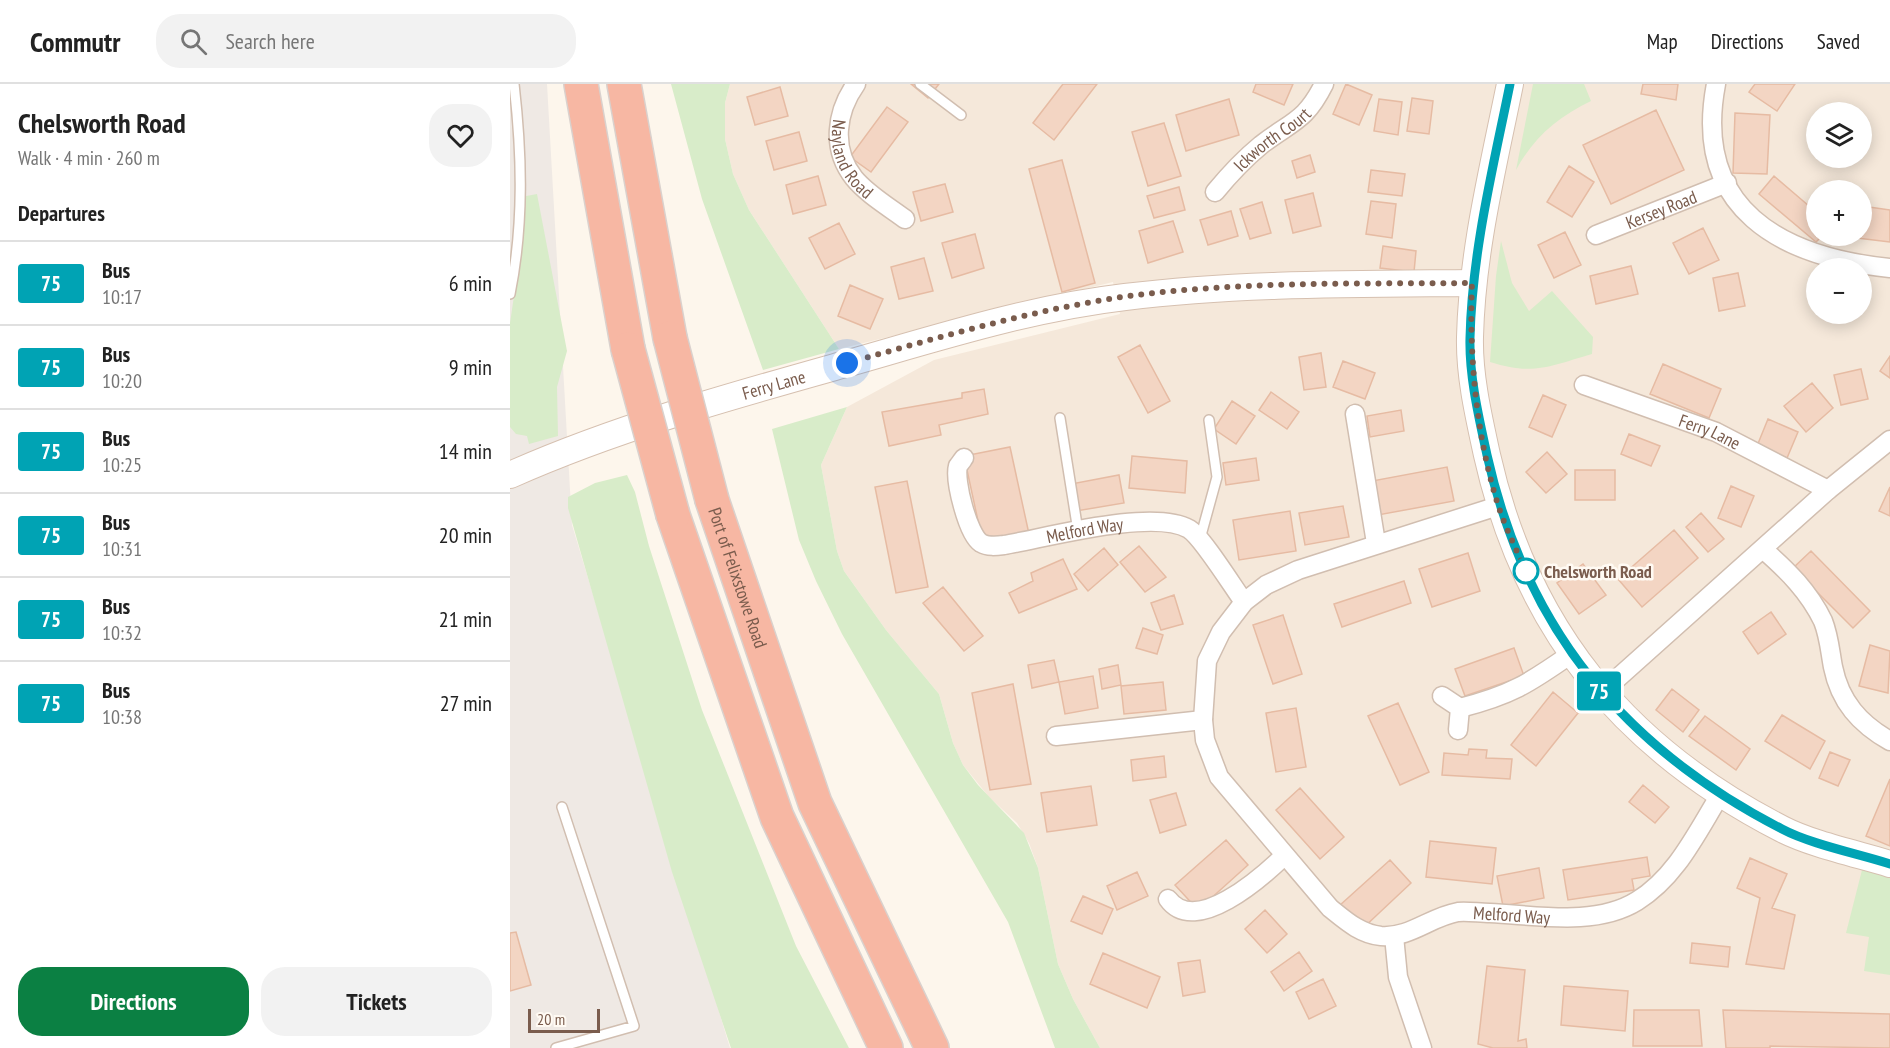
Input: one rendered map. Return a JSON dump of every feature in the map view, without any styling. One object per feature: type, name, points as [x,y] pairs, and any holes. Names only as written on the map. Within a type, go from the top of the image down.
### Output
[{"type":"highway","points":[[581,84],[628,349],[673,515],[777,817],[886,1048]]},
{"type":"highway","name":"Port of Felixstowe Road","points":[[624,84],[670,338],[712,500],[815,803],[932,1048]]},
{"type":"street","name":"Nayland Road","points":[[856,84],[841,111],[837,127],[846,162],[855,178],[905,219]]},
{"type":"street","name":"Ickworth Court","points":[[1215,192],[1250,154],[1303,117],[1313,107],[1324,84]]},
{"type":"street","points":[[1510,84],[1472,283],[1470,341],[1480,423],[1498,506],[1536,595],[1571,654],[1601,693],[1660,750],[1719,795],[1785,831],[1890,864]]},
{"type":"street","points":[[1716,84],[1713,103],[1713,132],[1718,163],[1737,202],[1751,219],[1770,234],[1792,246],[1833,258],[1890,268]]},
{"type":"street","name":"Kersey Road","points":[[1596,235],[1727,183]]},
{"type":"street","name":"Ferry Lane","points":[[510,475],[569,449],[804,375],[974,327],[1082,304],[1123,297],[1311,284],[1472,283]]},
{"type":"street","name":"Ferry Lane","points":[[1584,384],[1716,432],[1828,490]]},
{"type":"street","points":[[1355,414],[1376,543]]},
{"type":"street","points":[[1601,693],[1764,550],[1828,490],[1890,440]]},
{"type":"street","name":"Melford Way","points":[[964,458],[958,466],[958,477],[971,531],[979,542],[989,546],[1004,545],[1113,524],[1161,521],[1191,530],[1244,602]]},
{"type":"street","name":"Melford Way","points":[[1498,506],[1376,543],[1298,570],[1266,585],[1244,602],[1221,632],[1207,661],[1203,720],[1205,740],[1219,777],[1330,908],[1366,933],[1394,936],[1410,932],[1440,916],[1460,912],[1557,916],[1592,916],[1617,912],[1657,887],[1678,864],[1719,795]]},
{"type":"street","points":[[1764,550],[1795,579],[1818,614],[1829,642],[1841,692],[1852,712],[1867,728],[1890,741]]},
{"type":"street","points":[[1443,696],[1460,708],[1499,698],[1523,687],[1571,654]]},
{"type":"street","points":[[1458,729],[1460,708]]},
{"type":"street","points":[[1056,736],[1203,720]]},
{"type":"street","points":[[1168,899],[1175,908],[1185,911],[1216,905],[1258,880],[1284,856]]},
{"type":"street","points":[[1394,936],[1398,977],[1422,1048]]},
{"type":"lane","points":[[510,294],[519,224],[514,84]]},
{"type":"lane","points":[[920,84],[962,115]]},
{"type":"lane","points":[[1060,418],[1078,532]]},
{"type":"lane","points":[[1200,542],[1216,477],[1209,420]]},
{"type":"lane","points":[[556,1048],[634,1026],[562,807]]},
{"type":"shaded area","points":[[510,84],[547,84],[572,525],[730,1048],[510,1048]]},
{"type":"shaded area","points":[[730,84],[1890,84],[1890,1048],[1100,1048],[1073,999],[1058,964],[1038,868],[1029,843],[1017,823],[989,797],[963,765],[953,743],[939,694],[886,630],[844,571],[837,551],[821,465],[847,407],[934,360],[1120,314],[1113,282],[839,349],[749,210],[733,174],[725,139],[725,103]]},
{"type":"green space","points":[[671,84],[730,84],[725,103],[725,139],[733,174],[749,210],[839,349],[763,370],[702,199]]},
{"type":"green space","points":[[1533,84],[1584,84],[1591,101],[1548,129],[1523,158],[1516,170]]},
{"type":"green space","points":[[537,194],[567,351],[557,387],[558,436],[529,444],[527,436],[516,434],[510,427],[510,323],[518,269],[521,197]]},
{"type":"green space","points":[[1501,241],[1512,283],[1529,311],[1552,291],[1593,337],[1592,354],[1531,369],[1490,362],[1496,276]]},
{"type":"green space","points":[[847,407],[821,465],[837,551],[844,571],[886,630],[939,694],[953,743],[963,765],[978,785],[1024,833],[1038,868],[1058,964],[1073,999],[1100,1048],[1055,1048],[1008,922],[842,634],[799,540],[772,429]]},
{"type":"green space","points":[[627,475],[635,492],[649,546],[702,710],[796,946],[849,1048],[731,1048],[672,872],[568,508],[568,497],[595,483]]},
{"type":"green space","points":[[1862,870],[1890,877],[1890,975],[1864,971],[1869,937],[1846,933]]},
{"type":"building","points":[[911,84],[939,84],[928,98]]},
{"type":"building","points":[[1063,84],[1097,84],[1054,140],[1033,123]]},
{"type":"building","points":[[1256,84],[1293,84],[1284,105],[1253,92]]},
{"type":"building","points":[[1346,84],[1372,95],[1359,125],[1333,114]]},
{"type":"building","points":[[1643,84],[1678,84],[1676,100],[1641,94]]},
{"type":"building","points":[[1755,84],[1795,84],[1777,111],[1749,92]]},
{"type":"building","points":[[780,87],[788,116],[755,125],[747,97]]},
{"type":"building","points":[[1412,98],[1433,101],[1429,134],[1407,131]]},
{"type":"building","points":[[1229,99],[1239,135],[1186,151],[1176,115]]},
{"type":"building","points":[[1379,99],[1402,102],[1398,135],[1374,131]]},
{"type":"building","points":[[887,107],[908,122],[871,172],[850,157]]},
{"type":"building","points":[[1656,110],[1684,170],[1611,204],[1583,145]]},
{"type":"building","points":[[1735,113],[1770,115],[1767,174],[1733,173]]},
{"type":"building","points":[[1164,123],[1181,176],[1148,186],[1132,132]]},
{"type":"building","points":[[799,132],[807,161],[774,170],[766,141]]},
{"type":"building","points":[[1310,155],[1315,172],[1297,178],[1292,161]]},
{"type":"building","points":[[1062,160],[1095,283],[1062,292],[1029,169]]},
{"type":"building","points":[[1569,166],[1594,182],[1572,217],[1547,202]]},
{"type":"building","points":[[1371,170],[1405,174],[1402,196],[1368,192]]},
{"type":"building","points":[[818,176],[826,205],[793,214],[786,185]]},
{"type":"building","points":[[1774,176],[1806,203],[1806,234],[1759,194]]},
{"type":"building","points":[[945,184],[953,212],[921,221],[913,192]]},
{"type":"building","points":[[1179,187],[1185,210],[1154,218],[1147,196]]},
{"type":"building","points":[[1313,193],[1321,226],[1293,233],[1285,200]]},
{"type":"building","points":[[1371,201],[1396,204],[1392,238],[1366,234]]},
{"type":"building","points":[[1262,202],[1271,233],[1250,239],[1240,209]]},
{"type":"building","points":[[1872,207],[1890,210],[1890,242],[1872,240]]},
{"type":"building","points":[[1231,211],[1238,236],[1208,245],[1200,220]]},
{"type":"building","points":[[1173,221],[1183,252],[1148,263],[1139,231]]},
{"type":"building","points":[[839,223],[855,254],[825,269],[809,238]]},
{"type":"building","points":[[1703,228],[1719,260],[1689,274],[1673,243]]},
{"type":"building","points":[[1565,232],[1581,265],[1554,278],[1538,245]]},
{"type":"building","points":[[975,234],[984,268],[952,278],[942,243]]},
{"type":"building","points":[[1383,246],[1416,251],[1414,272],[1380,268]]},
{"type":"building","points":[[924,258],[933,291],[899,299],[891,267]]},
{"type":"building","points":[[1631,266],[1638,294],[1596,304],[1590,276]]},
{"type":"building","points":[[1738,273],[1745,306],[1719,311],[1713,278]]},
{"type":"building","points":[[850,285],[883,299],[870,329],[838,316]]},
{"type":"building","points":[[1140,345],[1170,401],[1148,413],[1118,357]]},
{"type":"building","points":[[1321,353],[1326,387],[1304,390],[1299,357]]},
{"type":"building","points":[[1890,356],[1890,378],[1880,371]]},
{"type":"building","points":[[1343,361],[1375,373],[1365,399],[1333,387]]},
{"type":"building","points":[[1663,364],[1721,389],[1709,418],[1650,394]]},
{"type":"building","points":[[1861,369],[1868,399],[1841,405],[1834,375]]},
{"type":"building","points":[[1812,383],[1833,408],[1806,432],[1784,406]]},
{"type":"building","points":[[984,389],[988,414],[939,425],[941,435],[889,446],[882,412],[962,398],[962,393]]},
{"type":"building","points":[[1271,392],[1299,412],[1287,429],[1259,410]]},
{"type":"building","points":[[1543,395],[1566,405],[1552,437],[1529,427]]},
{"type":"building","points":[[1232,401],[1255,416],[1236,444],[1214,429]]},
{"type":"building","points":[[1401,410],[1404,431],[1370,437],[1367,416]]},
{"type":"building","points":[[1768,419],[1798,432],[1787,458],[1757,446]]},
{"type":"building","points":[[1629,434],[1660,446],[1651,466],[1621,454]]},
{"type":"building","points":[[1010,447],[1029,534],[983,544],[964,456]]},
{"type":"building","points":[[1547,452],[1567,474],[1546,493],[1526,472]]},
{"type":"building","points":[[1132,456],[1187,461],[1185,493],[1129,488]]},
{"type":"building","points":[[1256,458],[1259,480],[1226,485],[1223,463]]},
{"type":"building","points":[[1447,467],[1454,501],[1378,515],[1372,481]]},
{"type":"building","points":[[1575,470],[1615,470],[1615,500],[1575,500]]},
{"type":"building","points":[[1119,475],[1124,503],[1076,511],[1071,484]]},
{"type":"building","points":[[907,481],[928,587],[896,593],[875,487]]},
{"type":"building","points":[[1731,486],[1754,496],[1741,527],[1718,518]]},
{"type":"building","points":[[1890,487],[1890,516],[1879,511]]},
{"type":"building","points":[[1343,506],[1349,537],[1305,545],[1299,513]]},
{"type":"building","points":[[1290,511],[1296,551],[1239,560],[1233,520]]},
{"type":"building","points":[[1701,513],[1724,539],[1708,552],[1686,527]]},
{"type":"building","points":[[1674,530],[1698,558],[1642,607],[1618,579]]},
{"type":"building","points":[[1139,546],[1166,577],[1145,592],[1120,562]]},
{"type":"building","points":[[1104,548],[1118,565],[1088,591],[1074,574]]},
{"type":"building","points":[[1811,551],[1870,611],[1853,628],[1793,568]]},
{"type":"building","points":[[1468,553],[1480,591],[1432,607],[1419,569]]},
{"type":"building","points":[[1063,559],[1077,589],[1019,613],[1009,593],[1033,581],[1031,573]]},
{"type":"building","points":[[1583,564],[1606,595],[1579,614],[1557,583]]},
{"type":"building","points":[[1404,581],[1411,603],[1342,627],[1334,604]]},
{"type":"building","points":[[943,587],[983,636],[964,651],[923,603]]},
{"type":"building","points":[[1174,595],[1183,624],[1161,630],[1151,603]]},
{"type":"building","points":[[1771,612],[1786,634],[1758,654],[1743,632]]},
{"type":"building","points":[[1283,615],[1302,674],[1273,684],[1253,625]]},
{"type":"building","points":[[1143,628],[1163,635],[1157,654],[1136,648]]},
{"type":"building","points":[[1870,645],[1890,651],[1888,693],[1859,686]]},
{"type":"building","points":[[1514,648],[1524,676],[1465,696],[1455,669]]},
{"type":"building","points":[[1054,660],[1059,682],[1032,688],[1028,665]]},
{"type":"building","points":[[1118,665],[1121,685],[1102,689],[1099,669]]},
{"type":"building","points":[[1093,676],[1098,708],[1065,714],[1059,682]]},
{"type":"building","points":[[1163,682],[1166,710],[1124,714],[1121,686]]},
{"type":"building","points":[[1013,684],[1031,784],[990,790],[972,693]]},
{"type":"building","points":[[1672,689],[1699,710],[1683,732],[1656,710]]},
{"type":"building","points":[[1553,692],[1578,713],[1536,766],[1511,745]]},
{"type":"building","points":[[1398,703],[1429,772],[1400,785],[1368,716]]},
{"type":"building","points":[[1296,708],[1306,767],[1276,772],[1266,713]]},
{"type":"building","points":[[1782,715],[1825,741],[1810,769],[1765,741]]},
{"type":"building","points":[[1705,716],[1750,749],[1736,770],[1689,736]]},
{"type":"building","points":[[1469,749],[1487,750],[1486,758],[1512,759],[1510,779],[1442,775],[1444,753],[1468,755]]},
{"type":"building","points":[[1830,752],[1850,760],[1838,786],[1819,778]]},
{"type":"building","points":[[1164,756],[1166,777],[1133,781],[1131,760]]},
{"type":"building","points":[[1890,779],[1890,846],[1866,836]]},
{"type":"building","points":[[1643,785],[1669,807],[1655,823],[1629,802]]},
{"type":"building","points":[[1091,786],[1097,825],[1047,832],[1041,793]]},
{"type":"building","points":[[1300,788],[1344,837],[1320,859],[1276,810]]},
{"type":"building","points":[[1176,793],[1186,825],[1160,833],[1150,800]]},
{"type":"building","points":[[1226,840],[1248,865],[1198,910],[1175,885]]},
{"type":"building","points":[[1430,841],[1496,848],[1492,884],[1426,877]]},
{"type":"building","points":[[1647,857],[1650,876],[1632,879],[1634,890],[1568,900],[1563,870]]},
{"type":"building","points":[[1750,858],[1787,874],[1772,908],[1795,915],[1784,969],[1746,964],[1760,898],[1737,888]]},
{"type":"building","points":[[1390,860],[1411,883],[1361,930],[1339,906]]},
{"type":"building","points":[[1539,868],[1544,898],[1503,906],[1497,876]]},
{"type":"building","points":[[1137,872],[1148,896],[1117,910],[1107,886]]},
{"type":"building","points":[[1083,896],[1113,909],[1102,934],[1071,921]]},
{"type":"building","points":[[1265,910],[1287,934],[1267,953],[1245,929]]},
{"type":"building","points":[[516,932],[531,985],[510,991],[510,933]]},
{"type":"building","points":[[1692,943],[1730,947],[1728,967],[1690,963]]},
{"type":"building","points":[[1299,952],[1312,971],[1284,991],[1271,972]]},
{"type":"building","points":[[1103,953],[1160,977],[1147,1008],[1090,984]]},
{"type":"building","points":[[1200,960],[1205,992],[1183,996],[1178,963]]},
{"type":"building","points":[[1487,966],[1525,970],[1518,1041],[1526,1039],[1527,1048],[1493,1048],[1478,1044]]},
{"type":"building","points":[[1323,979],[1336,1006],[1309,1019],[1296,992]]},
{"type":"building","points":[[1564,986],[1628,991],[1625,1031],[1561,1025]]},
{"type":"building","points":[[1634,1010],[1699,1010],[1702,1046],[1633,1046]]},
{"type":"building","points":[[1723,1010],[1890,1014],[1890,1048],[1770,1046],[1770,1048],[1726,1048]]},
{"type":"bus line","name":"75","points":[[1510,84],[1472,283],[1470,341],[1480,423],[1498,506],[1536,595],[1571,654],[1601,693],[1660,750],[1719,795],[1785,831],[1890,864]]},
{"type":"place","name":"Chelsworth Road","points":[[1526,571]]},
{"type":"route","points":[[847,363],[974,327],[1123,297],[1177,291],[1311,284],[1472,283],[1470,341],[1480,423],[1498,506],[1528,577],[1526,571]]}]
